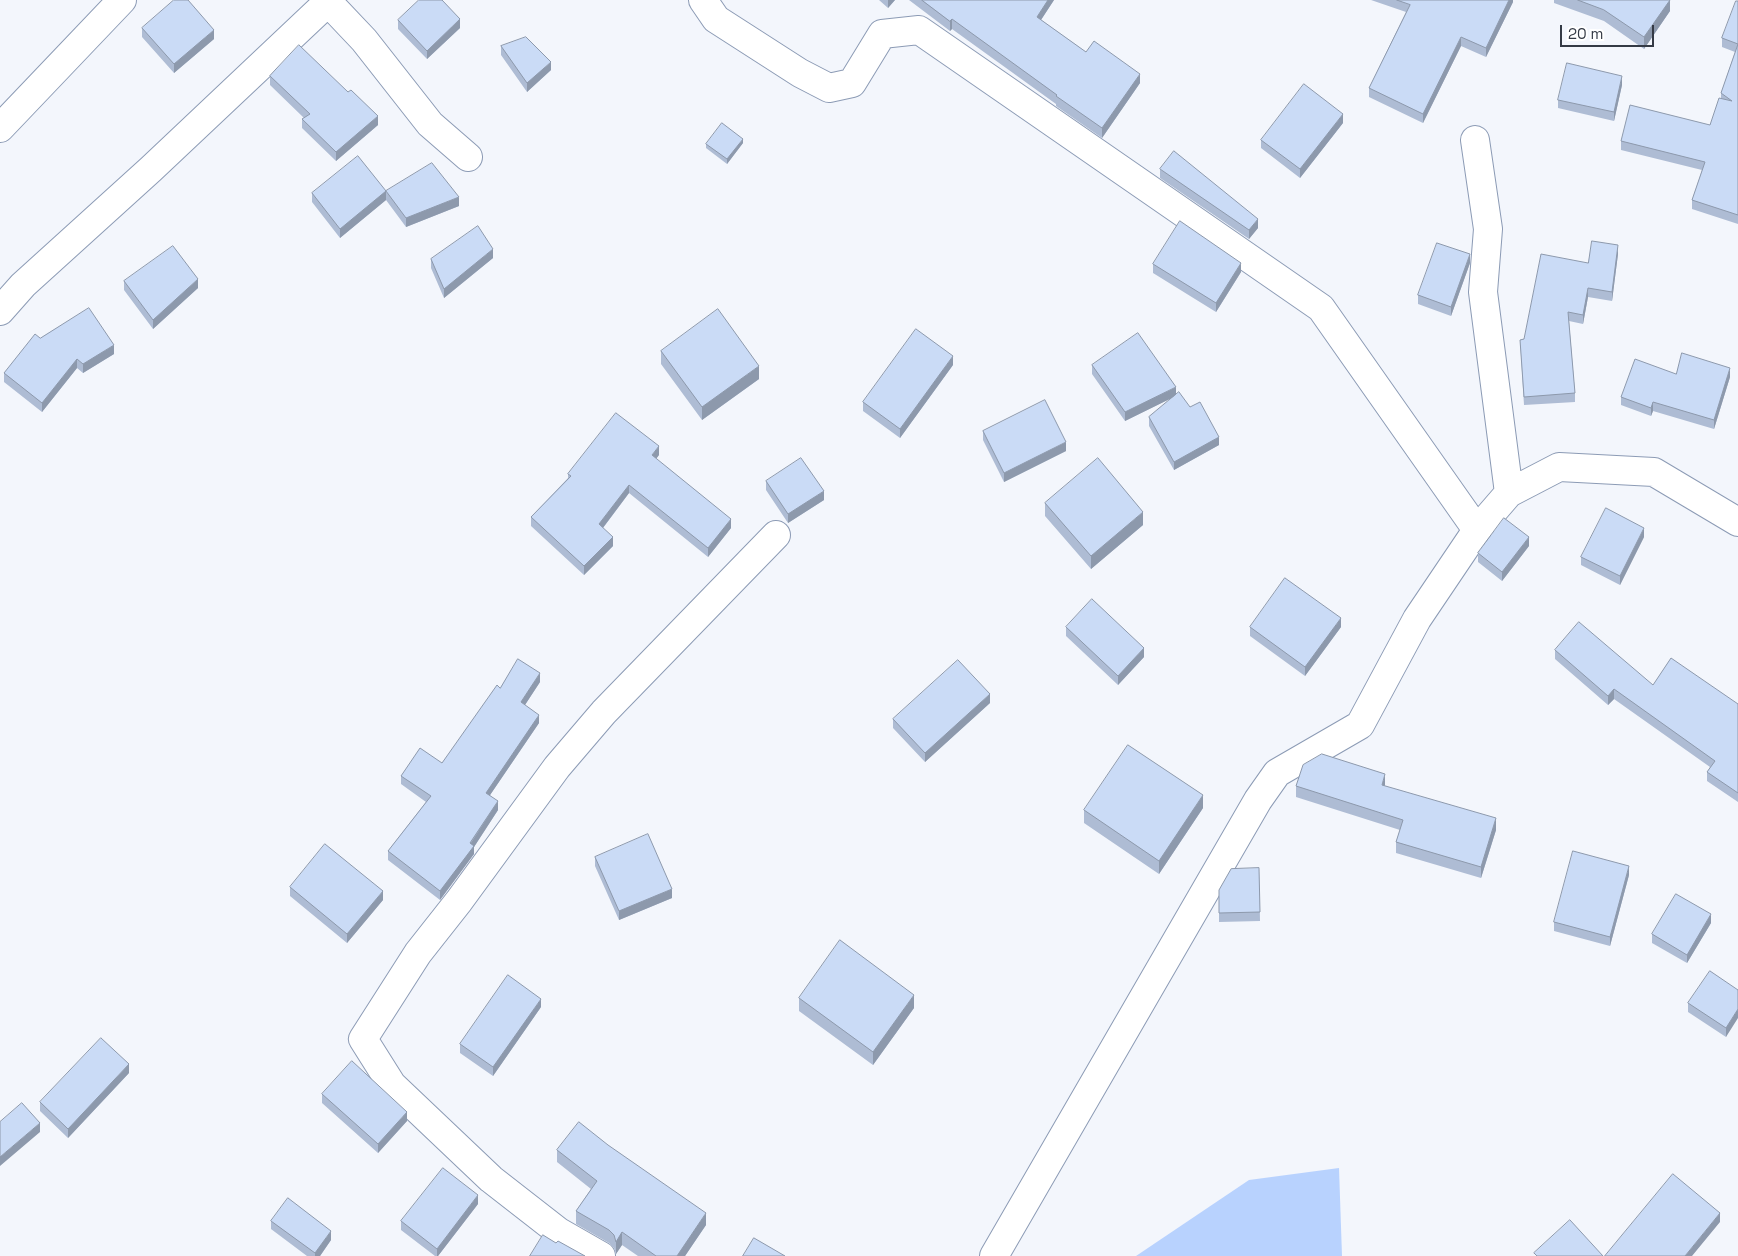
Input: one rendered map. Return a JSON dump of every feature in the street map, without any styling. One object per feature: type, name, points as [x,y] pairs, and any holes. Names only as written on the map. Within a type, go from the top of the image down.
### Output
[{"type":"street","points":[[0,128],[122,0]]},
{"type":"street","points":[[703,0],[716,19],[800,73],[829,88],[852,83],[882,34],[919,30],[1321,308],[1477,530]]},
{"type":"street","points":[[0,311],[23,285],[151,169],[328,2],[364,40],[430,124],[468,156]]},
{"type":"street","points":[[1475,140],[1488,230],[1483,292],[1509,493]]},
{"type":"street","points":[[994,1256],[1258,800],[1277,773],[1360,725],[1417,619],[1477,530],[1509,493],[1559,467],[1654,472],[1738,522]]},
{"type":"street","points":[[601,1256],[559,1232],[491,1179],[392,1085],[363,1039],[418,953],[459,901],[557,767],[604,712],[776,535]]},
{"type":"shaded area","points":[[1339,1168],[1342,1256],[1136,1256],[1249,1180]]},
{"type":"building","points":[[174,0],[188,0],[214,30],[174,64],[142,28]]},
{"type":"building","points":[[419,0],[442,0],[460,19],[427,51],[398,20]]},
{"type":"building","points":[[922,0],[1048,0],[1037,17],[1086,52],[1094,41],[1140,74],[1102,128],[952,19],[950,21]]},
{"type":"building","points":[[1397,0],[1509,0],[1486,48],[1461,37],[1423,114],[1369,88],[1410,5]]},
{"type":"building","points":[[1578,0],[1670,0],[1644,37],[1604,10]]},
{"type":"building","points":[[1736,1],[1738,1],[1738,44],[1722,38]]},
{"type":"building","points":[[526,37],[551,62],[527,83],[501,46]]},
{"type":"building","points":[[1738,44],[1738,215],[1692,200],[1705,162],[1621,141],[1630,105],[1710,125],[1719,98],[1732,101],[1721,93]]},
{"type":"building","points":[[299,45],[348,92],[351,90],[378,116],[336,152],[302,119],[310,114],[270,76]]},
{"type":"building","points":[[1567,63],[1622,76],[1614,112],[1558,100]]},
{"type":"building","points":[[1304,84],[1343,114],[1300,169],[1261,140]]},
{"type":"building","points":[[722,123],[743,139],[727,159],[706,144]]},
{"type":"building","points":[[1174,151],[1258,219],[1249,230],[1160,169]]},
{"type":"building","points":[[358,156],[386,191],[340,229],[312,193]]},
{"type":"building","points":[[432,163],[459,197],[406,218],[386,191]]},
{"type":"building","points":[[1180,221],[1241,263],[1216,303],[1153,264]]},
{"type":"building","points":[[478,226],[493,249],[444,289],[431,259]]},
{"type":"building","points":[[1592,241],[1618,245],[1612,292],[1588,288],[1583,315],[1568,312],[1575,393],[1524,397],[1520,340],[1524,339],[1541,254],[1588,263]]},
{"type":"building","points":[[1437,243],[1470,254],[1451,307],[1418,295]]},
{"type":"building","points":[[173,246],[198,279],[153,320],[124,281]]},
{"type":"building","points":[[89,308],[114,345],[83,364],[77,359],[42,403],[4,373],[35,334],[40,338]]},
{"type":"building","points":[[718,309],[759,366],[702,407],[661,351]]},
{"type":"building","points":[[916,329],[953,356],[900,429],[863,402]]},
{"type":"building","points":[[1138,333],[1176,387],[1125,412],[1092,365]]},
{"type":"building","points":[[1682,353],[1730,368],[1714,420],[1653,402],[1651,408],[1621,397],[1635,359],[1676,374]]},
{"type":"building","points":[[1179,392],[1190,407],[1200,402],[1219,437],[1174,462],[1149,417]]},
{"type":"building","points":[[1045,400],[1066,442],[1004,473],[983,431]]},
{"type":"building","points":[[616,413],[659,446],[652,455],[731,519],[708,548],[629,485],[599,524],[613,537],[584,566],[531,517],[571,476],[568,474]]},
{"type":"building","points":[[801,458],[824,491],[788,514],[766,481]]},
{"type":"building","points":[[1098,458],[1143,512],[1091,556],[1045,503]]},
{"type":"building","points":[[1606,508],[1644,528],[1620,576],[1581,557]]},
{"type":"building","points":[[1504,518],[1529,537],[1502,572],[1478,553]]},
{"type":"building","points":[[1285,578],[1341,618],[1305,667],[1250,627]]},
{"type":"building","points":[[1092,599],[1144,648],[1118,676],[1066,627]]},
{"type":"building","points":[[1579,622],[1653,685],[1671,658],[1738,704],[1738,793],[1707,772],[1715,761],[1614,689],[1608,696],[1555,650]]},
{"type":"building","points":[[518,659],[540,673],[521,702],[539,715],[486,793],[498,801],[470,843],[474,846],[440,891],[388,851],[431,796],[401,776],[420,748],[442,763],[497,685],[500,688]]},
{"type":"building","points":[[958,660],[990,694],[925,753],[893,719]]},
{"type":"building","points":[[1128,745],[1203,795],[1159,861],[1084,810]]},
{"type":"building","points":[[1322,754],[1385,774],[1382,785],[1496,818],[1481,867],[1396,842],[1403,820],[1296,786],[1303,765]]},
{"type":"building","points":[[648,834],[672,889],[619,911],[595,857]]},
{"type":"building","points":[[325,844],[383,891],[347,934],[290,887]]},
{"type":"building","points":[[1573,851],[1629,866],[1610,937],[1554,922]]},
{"type":"building","points":[[1259,868],[1260,912],[1219,913],[1219,890],[1231,869]]},
{"type":"building","points":[[1676,894],[1711,914],[1687,955],[1652,934]]},
{"type":"building","points":[[840,940],[914,995],[873,1052],[799,998]]},
{"type":"building","points":[[1710,971],[1738,990],[1738,1009],[1726,1028],[1688,1003]]},
{"type":"building","points":[[508,975],[541,999],[493,1067],[460,1044]]},
{"type":"building","points":[[101,1038],[129,1064],[68,1129],[40,1102]]},
{"type":"building","points":[[352,1061],[407,1112],[378,1144],[322,1094]]},
{"type":"building","points":[[22,1103],[40,1123],[0,1157],[0,1122]]},
{"type":"building","points":[[579,1122],[608,1145],[706,1213],[677,1256],[656,1256],[622,1232],[616,1242],[614,1235],[609,1230],[576,1211],[597,1181],[557,1150]]},
{"type":"building","points":[[443,1168],[478,1195],[437,1249],[401,1221]]},
{"type":"building","points":[[1673,1174],[1720,1213],[1685,1256],[1605,1256]]},
{"type":"building","points":[[288,1198],[331,1231],[315,1253],[271,1221]]},
{"type":"building","points":[[1570,1220],[1603,1256],[1537,1256],[1534,1253]]},
{"type":"building","points":[[543,1235],[556,1243],[558,1241],[585,1256],[530,1256]]},
{"type":"building","points":[[754,1238],[785,1256],[743,1256]]}]
